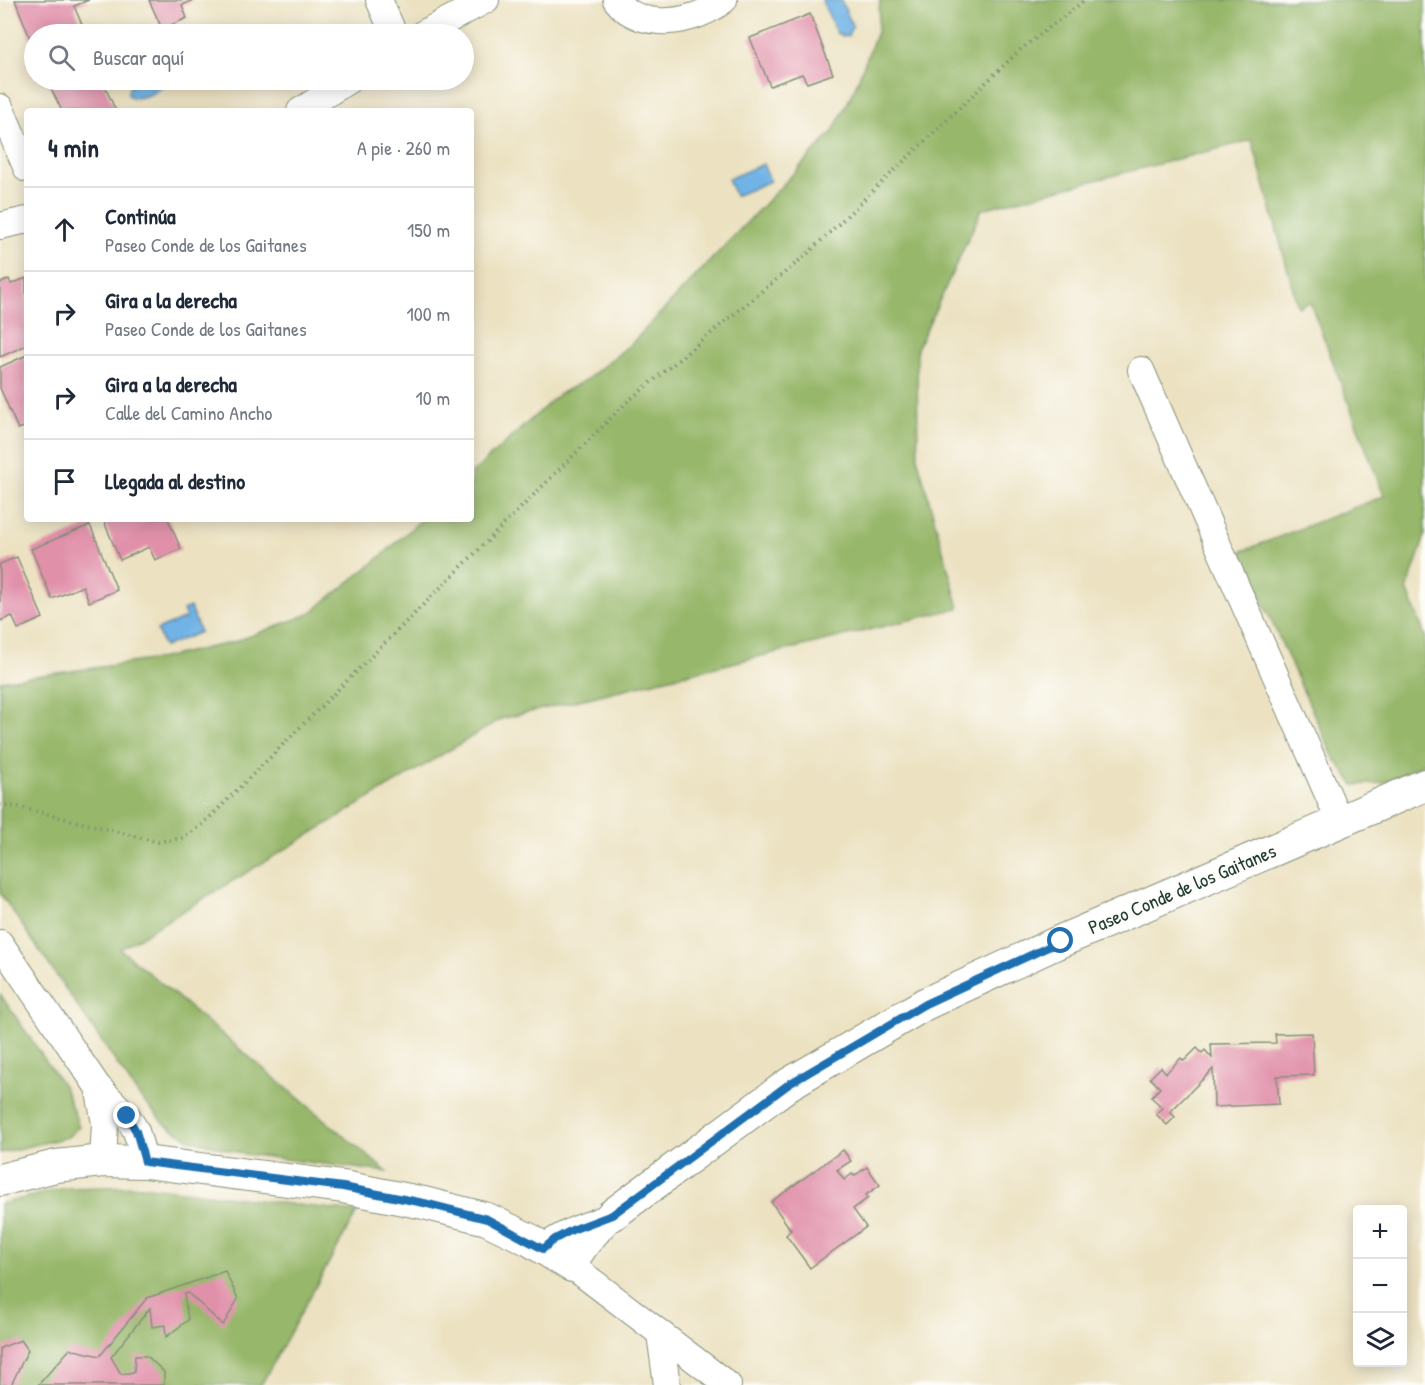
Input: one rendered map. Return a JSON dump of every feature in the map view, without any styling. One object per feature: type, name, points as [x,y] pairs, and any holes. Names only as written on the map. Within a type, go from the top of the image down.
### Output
[{"type":"street","points":[[379,0],[390,24]]},
{"type":"street","points":[[441,24],[486,0]]},
{"type":"street","points":[[616,0],[623,9],[641,18],[669,21],[715,8],[724,0]]},
{"type":"street","points":[[305,108],[333,90]]},
{"type":"street","points":[[0,107],[24,162]]},
{"type":"street","points":[[0,226],[24,221]]},
{"type":"street","points":[[1141,370],[1340,822]]},
{"type":"street","name":"Paseo Conde de los Gaitanes","points":[[572,1266],[612,1215],[789,1084],[925,1004],[1061,941],[1425,786]]},
{"type":"street","points":[[0,943],[98,1087],[127,1116],[136,1131],[145,1162]]},
{"type":"street","points":[[98,1087],[105,1123],[103,1161]]},
{"type":"street","points":[[0,1180],[56,1166],[103,1161],[145,1162],[343,1187],[424,1203],[487,1219],[572,1266],[728,1385]]},
{"type":"street","name":"Paseo Conde de los Gaitanes","points":[[543,1249],[572,1230],[612,1215]]},
{"type":"street","points":[[660,1334],[667,1385]]},
{"type":"path","points":[[0,805],[19,807],[158,842],[182,838],[202,825],[626,403],[806,255],[1020,50],[1085,0]]},
{"type":"green space","points":[[880,0],[1425,0],[1425,536],[1407,589],[1425,636],[1425,763],[1383,783],[1354,785],[1333,756],[1240,552],[1384,496],[1310,302],[1298,307],[1252,140],[982,209],[917,349],[918,460],[959,608],[501,719],[120,949],[387,1172],[244,1154],[189,1139],[166,1125],[139,1096],[0,893],[0,681],[158,659],[234,642],[309,614],[378,559],[419,522],[474,522],[474,471],[559,394],[586,380],[632,343],[832,133],[854,90],[877,32]]},
{"type":"green space","points":[[0,994],[64,1087],[79,1126],[68,1137],[0,1153]]},
{"type":"green space","points":[[141,1186],[357,1212],[261,1385],[0,1385],[0,1204],[65,1188]]},
{"type":"water","points":[[822,0],[841,0],[853,27],[849,36],[837,34]]},
{"type":"water","points":[[158,90],[137,98],[128,95],[128,91]]},
{"type":"water","points":[[763,164],[770,181],[735,196],[728,179]]},
{"type":"water","points":[[190,607],[200,632],[164,647],[157,630],[186,618],[183,610]]},
{"type":"building","points":[[15,0],[89,0],[74,6],[82,24],[24,24]]},
{"type":"building","points":[[149,0],[194,0],[182,5],[187,18],[173,24],[160,24]]},
{"type":"building","points":[[810,14],[833,74],[807,83],[802,74],[770,86],[750,38]]},
{"type":"building","points":[[52,90],[107,90],[115,108],[61,108]]},
{"type":"building","points":[[9,279],[11,284],[24,279],[24,346],[0,357],[0,283]]},
{"type":"building","points":[[24,356],[24,427],[18,429],[0,388],[0,367]]},
{"type":"building","points":[[104,522],[169,522],[181,549],[155,560],[149,547],[120,560]]},
{"type":"building","points":[[90,525],[117,590],[89,602],[83,586],[52,599],[31,549]]},
{"type":"building","points":[[17,557],[43,618],[18,629],[12,616],[0,621],[0,564]]},
{"type":"building","points":[[1312,1033],[1314,1075],[1277,1076],[1279,1104],[1214,1107],[1213,1069],[1170,1112],[1175,1117],[1167,1125],[1156,1114],[1163,1108],[1151,1097],[1160,1088],[1150,1078],[1161,1067],[1166,1073],[1181,1058],[1184,1061],[1197,1048],[1202,1053],[1205,1050],[1212,1058],[1211,1044],[1276,1043],[1275,1034]]},
{"type":"building","points":[[843,1150],[851,1161],[837,1170],[844,1180],[867,1167],[880,1185],[866,1195],[868,1198],[853,1209],[866,1227],[810,1268],[786,1235],[791,1230],[771,1202]]},
{"type":"building","points":[[225,1271],[238,1299],[223,1325],[188,1293],[184,1294],[188,1320],[166,1337],[165,1325],[152,1327],[150,1308],[111,1357],[121,1374],[134,1372],[135,1356],[147,1356],[164,1372],[164,1385],[38,1385],[70,1349],[100,1356],[147,1298]]},
{"type":"building","points":[[21,1340],[28,1350],[11,1385],[0,1385],[0,1348]]},
{"type":"route","points":[[127,1116],[136,1131],[145,1162],[343,1187],[424,1203],[487,1219],[543,1249],[572,1230],[612,1215],[789,1084],[925,1004],[1061,941]]}]
